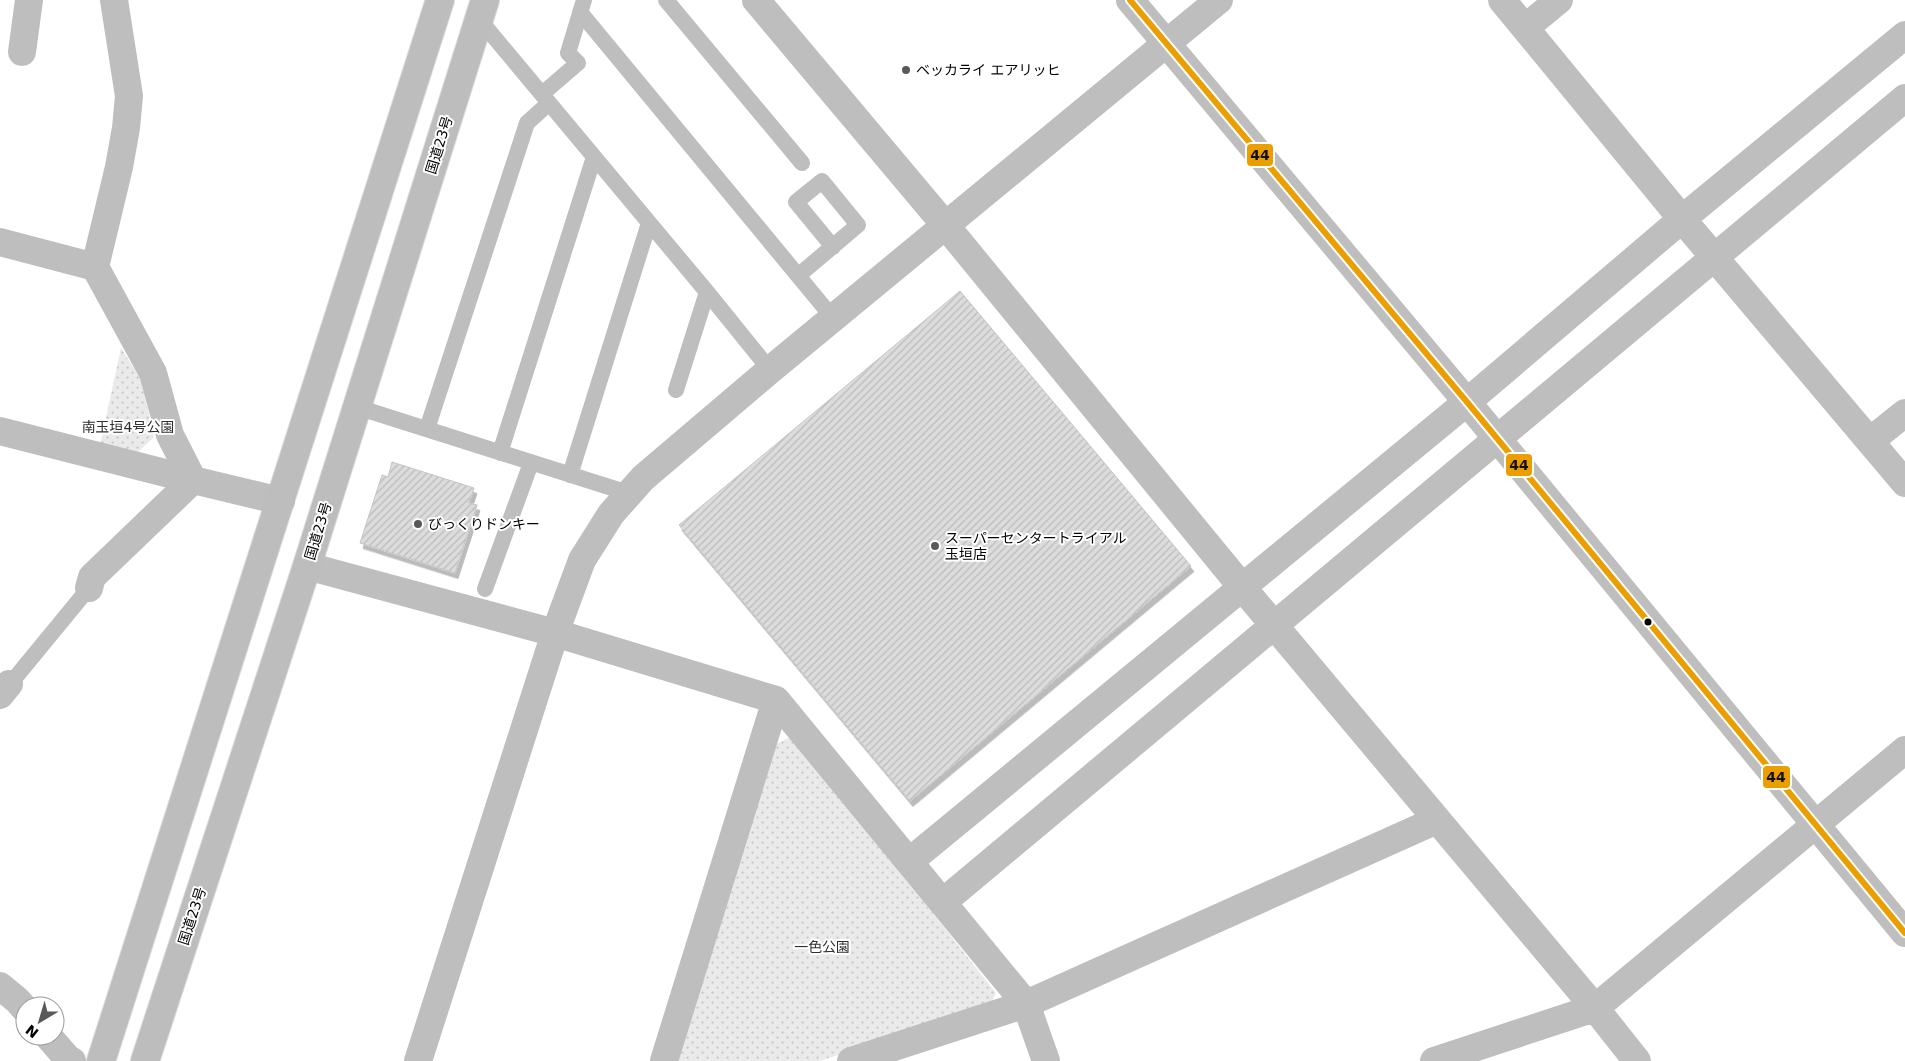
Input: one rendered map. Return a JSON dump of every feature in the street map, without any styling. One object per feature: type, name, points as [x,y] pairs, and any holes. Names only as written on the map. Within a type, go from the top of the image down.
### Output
[{"type":"highway","points":[[101,1061],[440,0]]},
{"type":"highway","name":"国道23号","points":[[145,1061],[307,566],[482,9]]},
{"type":"street","points":[[22,52],[30,0]]},
{"type":"street","points":[[114,0],[129,96],[119,167],[95,267],[153,373],[170,436],[193,480]]},
{"type":"street","points":[[756,0],[946,226],[1274,626],[1595,1008],[1637,1061]]},
{"type":"street","points":[[1130,0],[1497,439],[1905,933]]},
{"type":"street","points":[[418,1061],[555,633],[582,560],[611,514],[643,478],[770,370],[1219,0]]},
{"type":"street","points":[[1502,0],[1682,219],[1905,483]]},
{"type":"street","points":[[1525,28],[1559,0]]},
{"type":"street","points":[[910,861],[1466,402],[1682,219],[1905,35]]},
{"type":"street","points":[[943,902],[1716,258],[1905,98]]},
{"type":"street","points":[[0,242],[95,267]]},
{"type":"street","points":[[1870,441],[1905,413]]},
{"type":"street","points":[[0,431],[281,501]]},
{"type":"street","points":[[89,588],[92,576],[193,480]]},
{"type":"street","points":[[307,566],[555,633],[776,700],[1026,1004],[1046,1061]]},
{"type":"street","points":[[664,1061],[776,700]]},
{"type":"street","points":[[1434,1061],[1595,1008],[1905,750]]},
{"type":"street","points":[[851,1061],[1026,1004],[1437,820]]},
{"type":"street","points":[[0,986],[15,998]]},
{"type":"street","points":[[57,1046],[72,1061]]},
{"type":"lane","points":[[666,0],[802,163]]},
{"type":"lane","points":[[427,429],[527,123],[578,63],[568,53],[582,6]]},
{"type":"lane","points":[[582,6],[834,318]]},
{"type":"lane","points":[[482,9],[546,99],[770,370]]},
{"type":"lane","points":[[500,453],[594,157]]},
{"type":"lane","points":[[570,475],[650,223]]},
{"type":"lane","points":[[799,275],[833,247]]},
{"type":"lane","points":[[676,390],[707,292]]},
{"type":"lane","points":[[357,407],[628,493]]},
{"type":"lane","points":[[485,589],[531,462]]},
{"type":"lane","points":[[3,687],[89,588]]},
{"type":"green space","name":"南玉垣4号公園","points":[[121,348],[141,379],[154,437],[136,454],[100,445]]},
{"type":"green space","name":"一色公園","points":[[793,736],[996,993],[991,1004],[820,1061],[673,1061],[774,745]]},
{"type":"building","name":"スーパーセンタートライアル 玉垣店","points":[[960,291],[1191,566],[910,801],[679,525]]},
{"type":"building","name":"びっくりドンキー","points":[[392,462],[474,488],[469,503],[477,505],[455,573],[360,543],[382,475],[388,477]]},
{"type":"transit line","name":"44","points":[[1130,0],[1467,402],[1905,933]]},
{"type":"place","name":"ベッカライ エアリッヒ","points":[[906,70]]},
{"type":"place","name":"びっくりドンキー","points":[[418,524]]},
{"type":"place","name":"スーパーセンタートライアル 玉垣店","points":[[935,546]]}]
